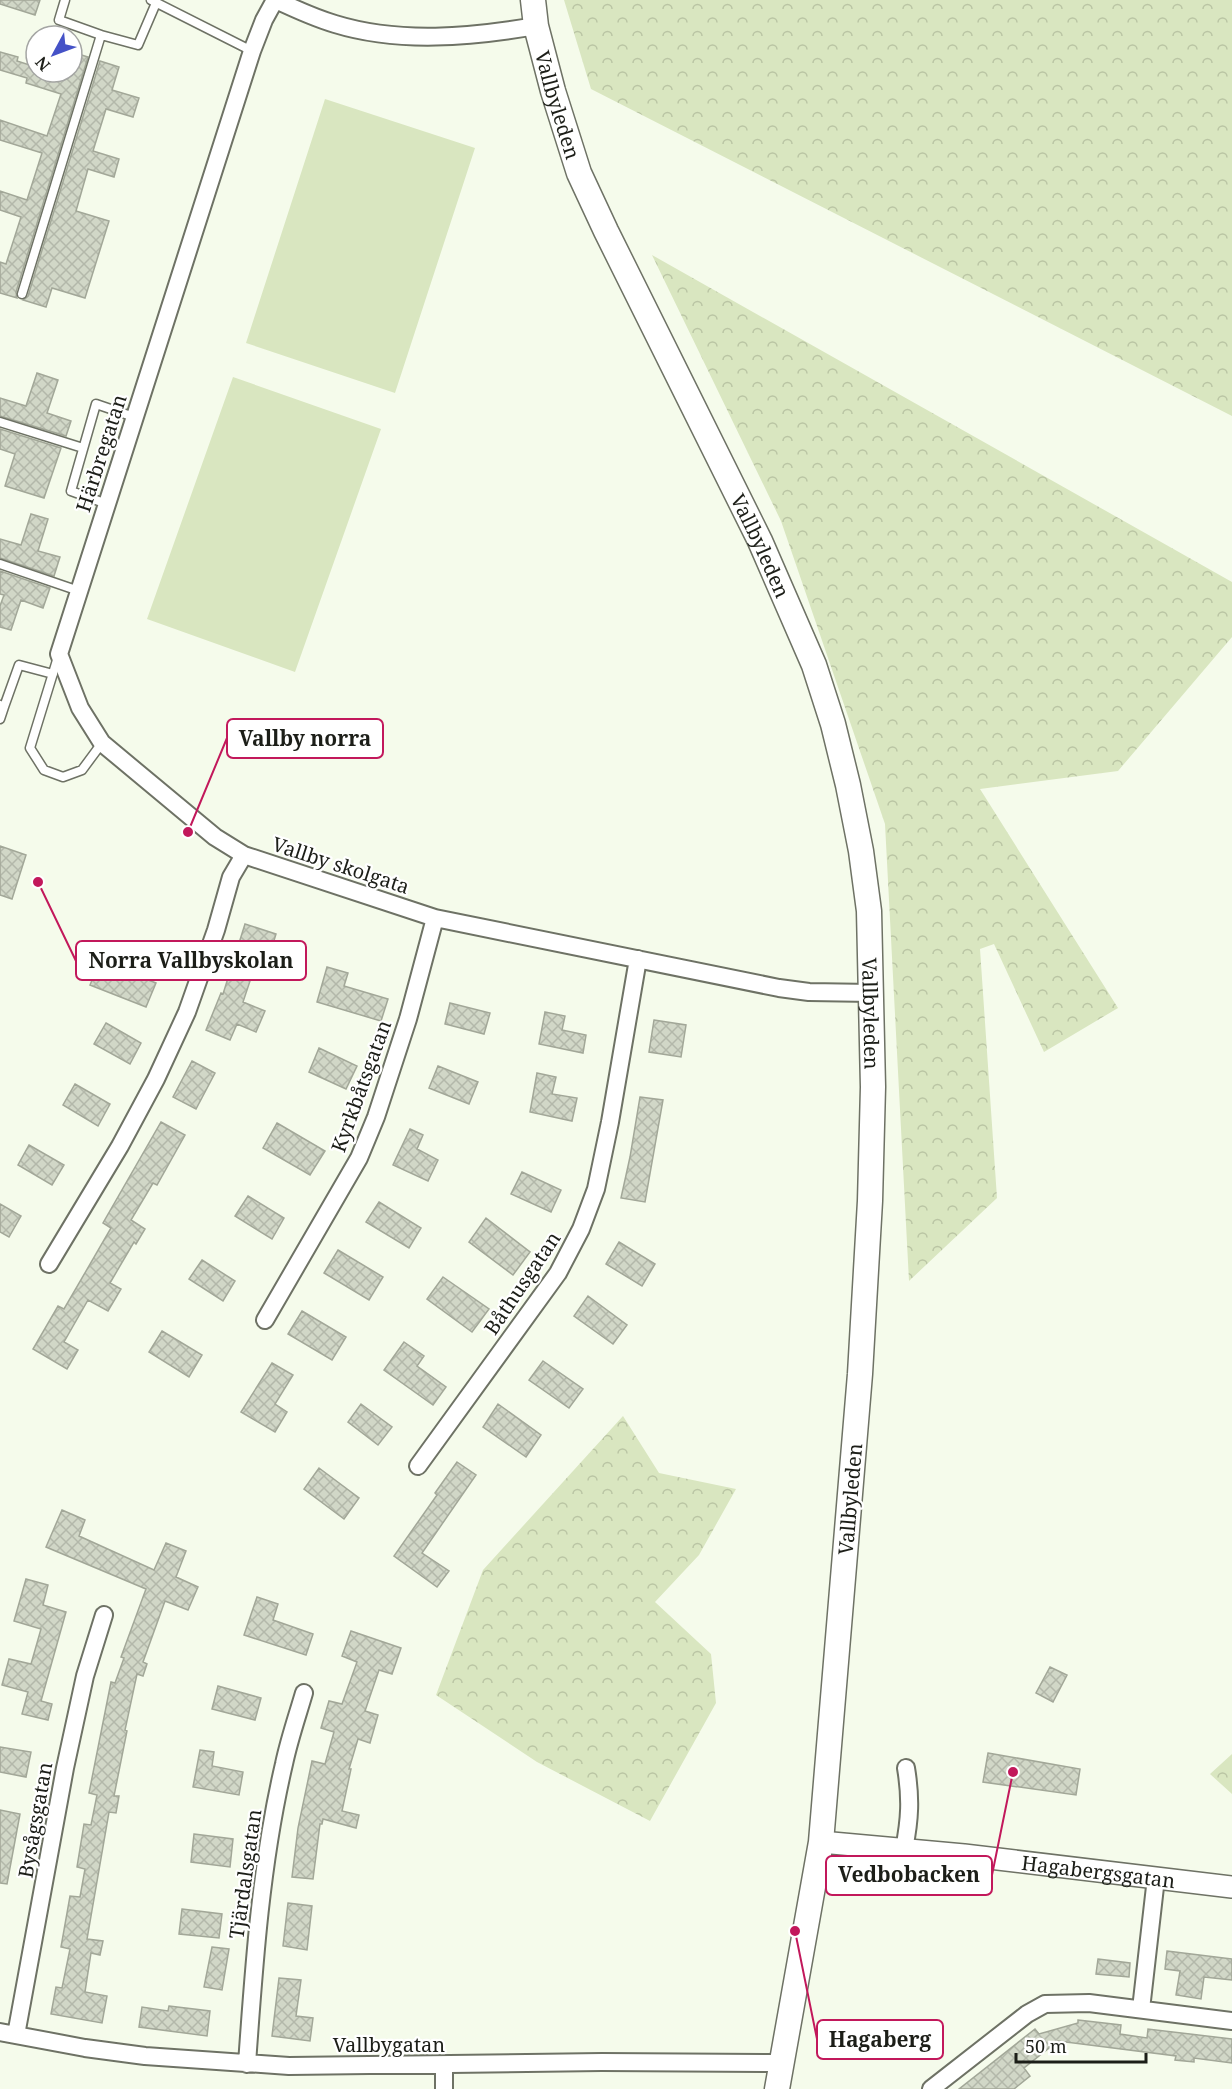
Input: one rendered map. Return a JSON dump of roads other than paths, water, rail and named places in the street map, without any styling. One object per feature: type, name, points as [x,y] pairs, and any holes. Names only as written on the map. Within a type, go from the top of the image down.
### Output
[{"type":"main road","name":"Vallbyleden","points":[[533,0],[536,26],[579,173],[616,253],[760,541],[814,665],[836,734],[861,851],[869,911],[873,1087],[870,1201],[861,1363],[821,1842],[777,2089]]},
{"type":"street","points":[[276,0],[327,21],[374,33],[410,37],[448,36],[536,26]]},
{"type":"street","name":"Härbregatan","points":[[59,654],[252,51],[264,20],[276,0]]},
{"type":"street","points":[[59,654],[80,708],[102,743],[215,837],[244,855]]},
{"type":"street","name":"Vallby skolgata","points":[[50,1264],[156,1079],[187,1012],[216,930],[231,877],[244,855],[435,918],[779,988],[809,992],[872,993]]},
{"type":"street","name":"Kyrkbåtsgatan","points":[[265,1320],[358,1158],[376,1117],[408,1019],[435,918]]},
{"type":"street","name":"Båthusgatan","points":[[417,1466],[558,1273],[581,1229],[598,1178],[638,959]]},
{"type":"street","name":"Bysågsgatan","points":[[8,2033],[85,1676],[104,1615]]},
{"type":"street","name":"Tjärdalsgatan","points":[[247,2064],[255,1949],[269,1839],[284,1763],[304,1693]]},
{"type":"street","points":[[904,1849],[910,1822],[910,1795],[906,1768]]},
{"type":"street","name":"Hagabergsgatan","points":[[821,1842],[904,1849],[1232,1887]]},
{"type":"street","points":[[1141,2009],[1156,1878]]},
{"type":"street","points":[[931,2089],[1027,2014],[1045,2004],[1089,2003],[1232,2021]]},
{"type":"street","name":"Vallbygatan","points":[[8,2033],[85,2048],[289,2066],[602,2062],[781,2063]]},
{"type":"street","points":[[444,2065],[444,2089]]},
{"type":"lane","points":[[65,0],[59,20],[101,35],[138,45],[154,1],[252,51]]},
{"type":"lane","points":[[22,294],[101,35]]},
{"type":"lane","points":[[107,504],[71,491],[96,404],[134,417]]},
{"type":"lane","points":[[0,422],[83,448]]},
{"type":"lane","points":[[0,564],[80,591]]},
{"type":"lane","points":[[59,654],[30,747],[45,770],[63,777],[82,770],[102,743]]},
{"type":"lane","points":[[0,718],[2,706],[19,665],[53,674]]},
{"type":"place","name":"Vallby norra","points":[[188,832]]},
{"type":"place","name":"Norra Vallbyskolan","points":[[38,882]]},
{"type":"place","name":"Vedbobacken","points":[[1013,1772]]},
{"type":"place","name":"Hagaberg","points":[[795,1931]]}]
